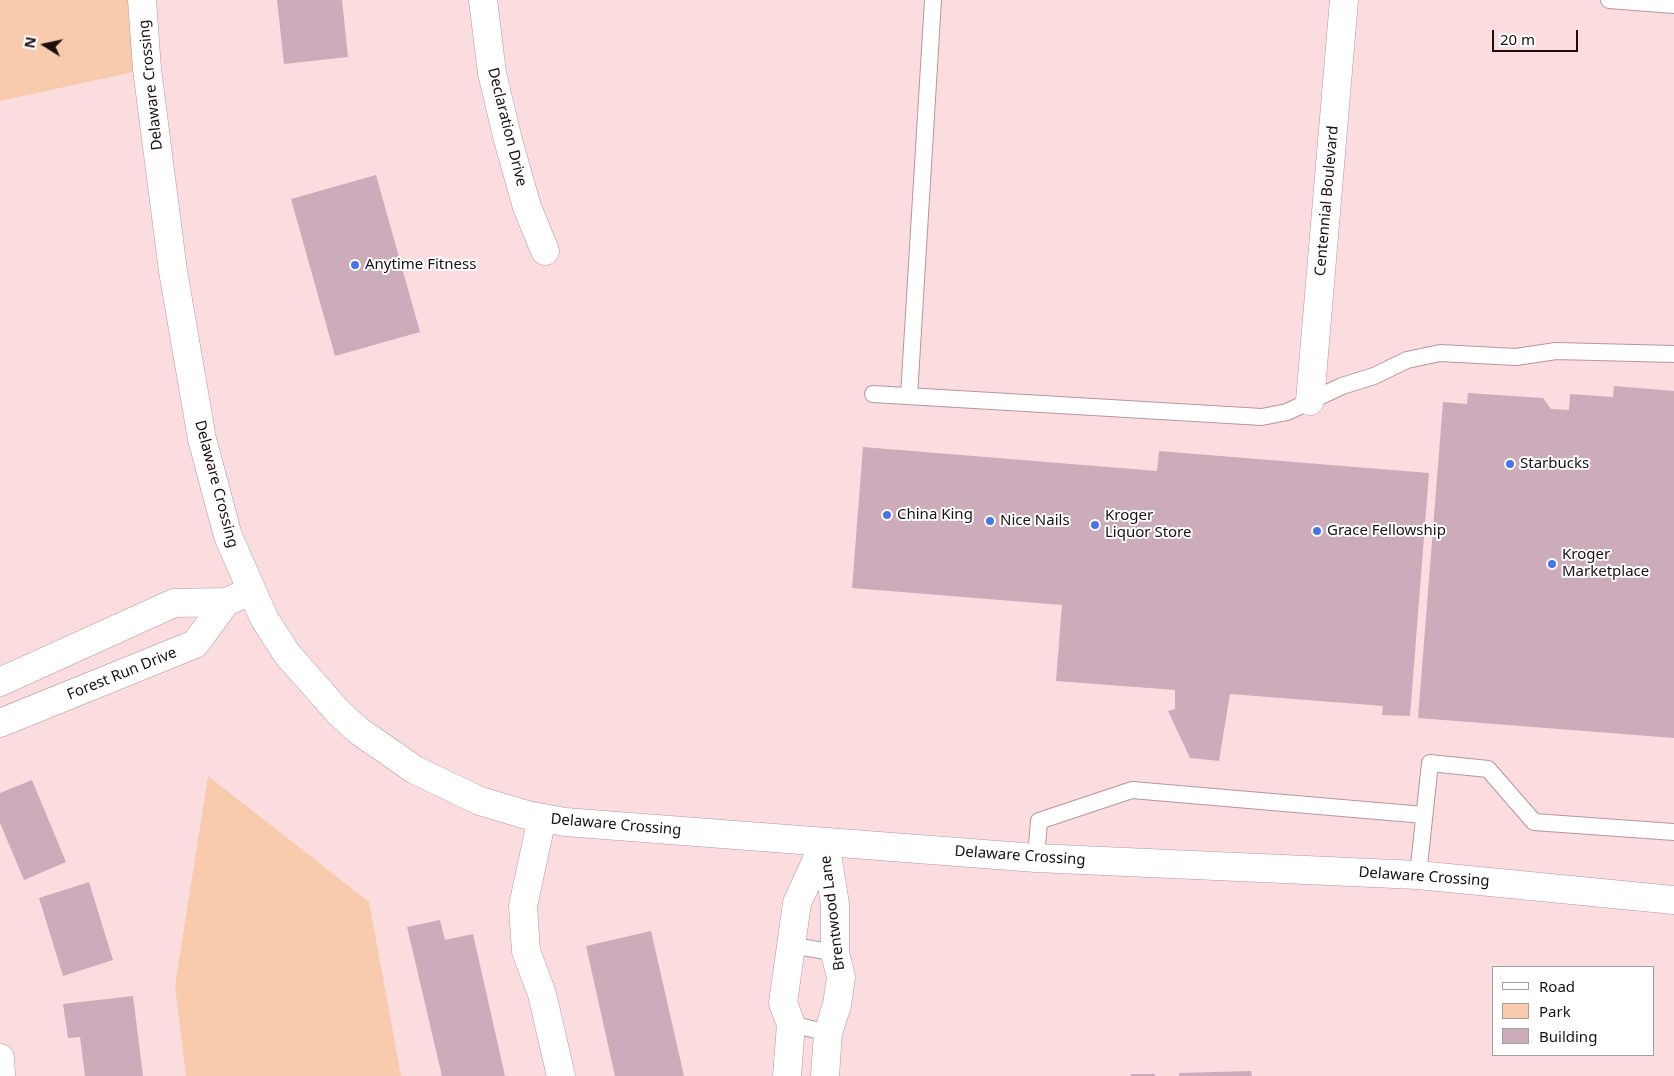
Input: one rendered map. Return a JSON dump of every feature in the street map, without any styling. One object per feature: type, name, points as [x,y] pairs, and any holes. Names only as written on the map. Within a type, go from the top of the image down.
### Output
[{"type":"street","name":"Delaware Crossing","points":[[142,0],[148,69],[173,271],[202,439],[228,536],[264,618],[287,654],[340,714],[359,731],[415,770],[480,801],[527,815],[565,822],[1036,858],[1418,875],[1674,900]]},
{"type":"street","name":"Declaration Drive","points":[[483,0],[492,73],[508,140],[527,207],[545,251]]},
{"type":"street","name":"Centennial Boulevard","points":[[1310,401],[1344,0]]},
{"type":"street","name":"Forest Run Drive","points":[[0,682],[174,603],[226,602],[251,591]]},
{"type":"street","name":"Forest Run Drive","points":[[0,722],[195,644],[226,602]]},
{"type":"street","points":[[542,818],[523,906],[526,951],[542,994],[560,1076]]},
{"type":"street","name":"Brentwood Lane","points":[[788,1076],[791,1024],[783,1003],[797,903],[825,842]]},
{"type":"street","name":"Brentwood Lane","points":[[825,842],[835,904],[835,953],[841,977],[837,1005],[828,1033],[825,1076]]},
{"type":"street","points":[[0,1058],[1,1076]]},
{"type":"lane","points":[[909,396],[933,0]]},
{"type":"lane","points":[[1609,0],[1674,5]]},
{"type":"lane","points":[[873,394],[1262,417],[1287,412],[1342,386],[1374,376],[1407,360],[1440,353],[1516,357],[1556,351],[1674,354]]},
{"type":"lane","points":[[1418,875],[1430,763],[1488,769],[1534,822],[1674,832]]},
{"type":"lane","points":[[1036,858],[1039,821],[1132,790],[1424,815]]},
{"type":"lane","points":[[791,945],[835,953]]},
{"type":"lane","points":[[791,1024],[828,1033]]},
{"type":"green space","points":[[0,0],[142,0],[147,69],[0,101]]},
{"type":"green space","points":[[208,776],[369,902],[401,1076],[186,1076],[175,986]]},
{"type":"building","points":[[277,0],[342,0],[348,57],[284,64]]},
{"type":"building","name":"Anytime Fitness","points":[[376,175],[420,332],[335,356],[291,199]]},
{"type":"building","name":"Kroger Marketplace","points":[[1614,386],[1674,391],[1674,738],[1418,718],[1443,402],[1467,404],[1468,393],[1543,398],[1551,409],[1569,410],[1570,394],[1613,397]]},
{"type":"building","points":[[863,447],[1157,471],[1159,451],[1429,473],[1410,716],[1382,715],[1383,706],[1230,694],[1219,761],[1190,758],[1168,711],[1175,709],[1175,690],[1056,681],[1062,605],[852,588]]},
{"type":"building","points":[[32,780],[66,862],[24,880],[0,823],[0,793]]},
{"type":"building","points":[[89,882],[113,960],[63,976],[39,898]]},
{"type":"building","points":[[440,920],[445,940],[473,934],[505,1076],[442,1076],[407,927]]},
{"type":"building","points":[[651,931],[684,1076],[615,1076],[586,946]]},
{"type":"building","points":[[133,996],[143,1076],[85,1076],[80,1037],[68,1038],[63,1004]]},
{"type":"building","points":[[1251,1071],[1252,1076],[1179,1076],[1179,1073]]},
{"type":"building","points":[[1131,1074],[1155,1074],[1155,1076],[1131,1076]]},
{"type":"place","name":"Anytime Fitness","points":[[355,265]]},
{"type":"place","name":"Starbucks","points":[[1510,464]]},
{"type":"place","name":"China King","points":[[887,515]]},
{"type":"place","name":"Nice Nails","points":[[990,521]]},
{"type":"place","name":"Kroger Liquor Store","points":[[1095,525]]},
{"type":"place","name":"Grace Fellowship","points":[[1317,531]]},
{"type":"place","name":"Kroger Marketplace","points":[[1552,564]]}]
